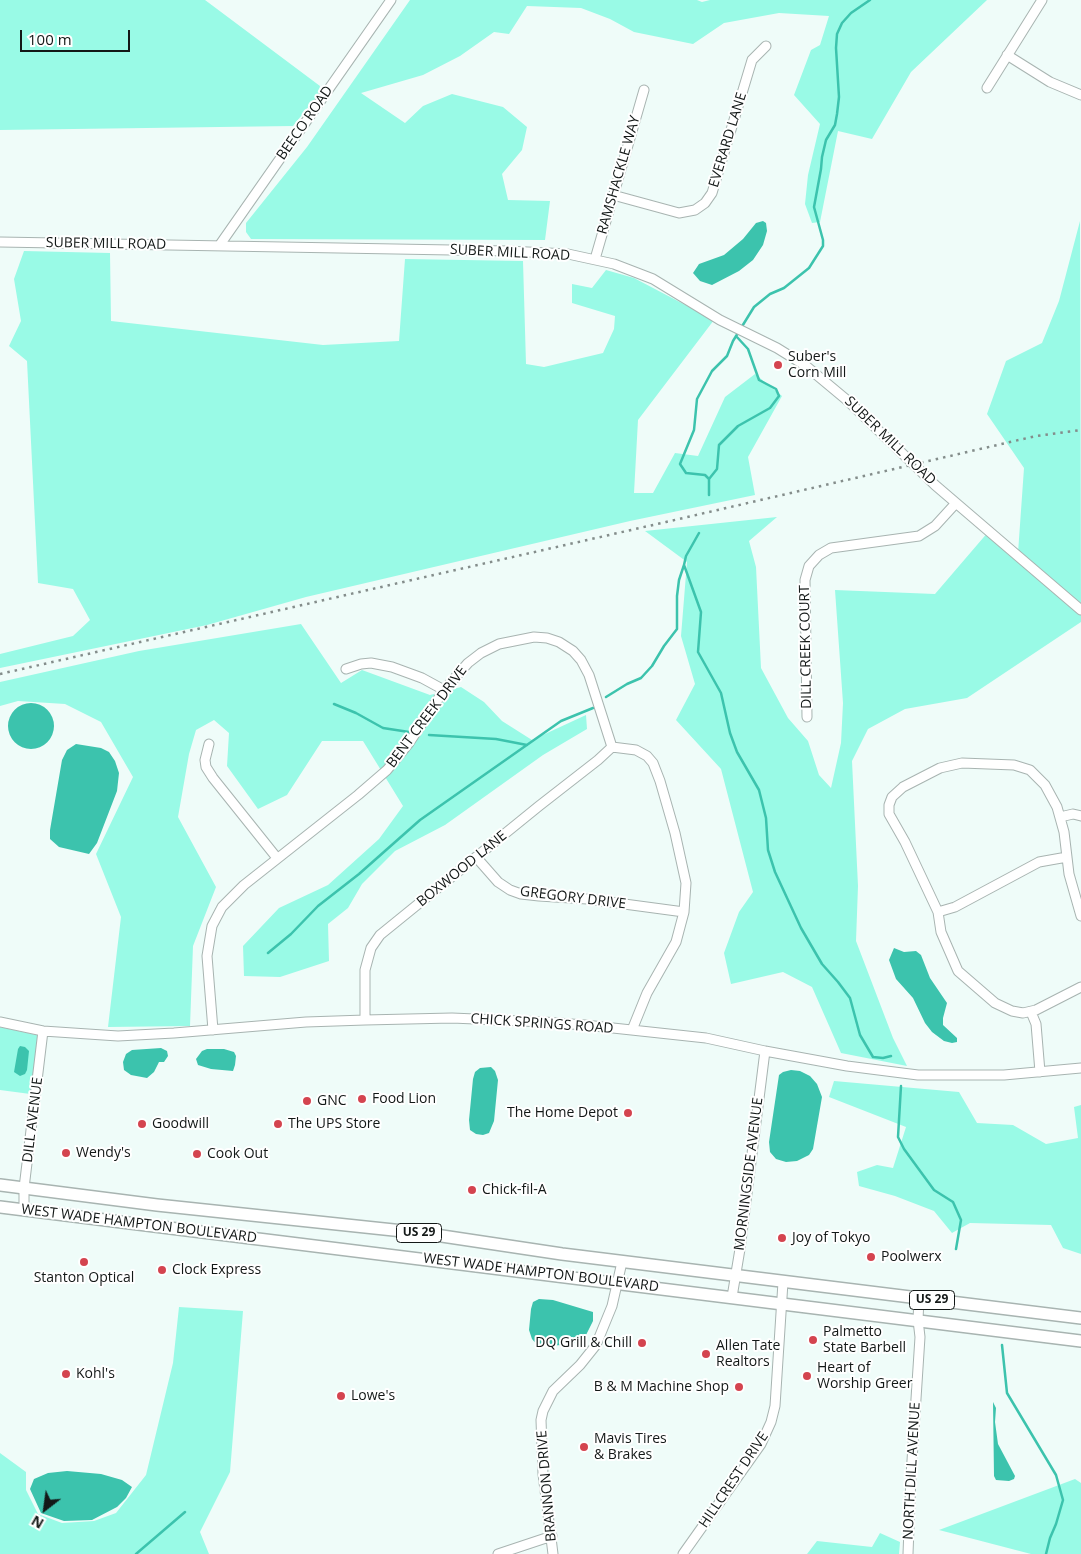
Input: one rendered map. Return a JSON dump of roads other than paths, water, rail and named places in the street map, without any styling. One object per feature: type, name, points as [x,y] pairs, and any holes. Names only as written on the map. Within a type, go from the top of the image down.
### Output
[{"type":"main road","name":"WEST WADE HAMPTON BOULEVARD","points":[[0,1185],[164,1206],[422,1233],[622,1262],[1081,1318]]},
{"type":"main road","name":"WEST WADE HAMPTON BOULEVARD","points":[[0,1207],[1081,1341]]},
{"type":"street","name":"BEECO ROAD","points":[[219,246],[391,0]]},
{"type":"street","points":[[987,88],[1042,0]]},
{"type":"street","name":"EVERARD LANE","points":[[613,195],[679,213],[695,210],[705,203],[712,192],[752,60],[766,46]]},
{"type":"street","points":[[1007,54],[1050,82],[1081,95]]},
{"type":"street","name":"RAMSHACKLE WAY","points":[[595,259],[644,90]]},
{"type":"street","name":"SUBER MILL ROAD","points":[[0,242],[517,252],[568,254],[614,264],[654,280],[746,333],[797,359],[821,377],[872,422],[956,503],[1081,610]]},
{"type":"street","name":"DILL CREEK COURT","points":[[807,717],[805,580],[809,566],[819,555],[830,548],[919,536],[936,526],[956,503]]},
{"type":"street","name":"BENT CREEK DRIVE","points":[[213,1030],[207,968],[208,943],[218,912],[226,901],[277,858],[387,770],[409,743],[444,690],[468,663],[493,647],[528,637],[554,640],[573,651],[586,668],[612,747]]},
{"type":"street","points":[[346,669],[371,663],[392,667],[422,678],[444,690]]},
{"type":"street","points":[[209,744],[205,760],[206,767],[277,858]]},
{"type":"street","points":[[612,747],[632,749],[644,754],[656,768],[675,833],[686,890],[684,912],[676,942],[647,993],[632,1030]]},
{"type":"street","name":"BOXWOOD LANE","points":[[364,1020],[365,970],[369,952],[374,942],[388,928],[612,747]]},
{"type":"street","points":[[1081,916],[1069,874],[1064,832],[1060,817],[1045,785],[1030,770],[1014,766],[962,763],[940,768],[903,787],[892,797],[889,805],[889,814],[905,842],[938,912],[941,932],[958,971],[995,1003],[1022,1013],[1032,1012],[1081,987]]},
{"type":"street","points":[[1060,817],[1074,814],[1081,816]]},
{"type":"street","name":"GREGORY DRIVE","points":[[476,857],[498,882],[510,890],[521,894],[587,899],[684,912]]},
{"type":"street","points":[[938,912],[955,907],[1039,862],[1067,857]]},
{"type":"street","points":[[1032,1012],[1036,1024],[1040,1072]]},
{"type":"street","name":"CHICK SPRINGS ROAD","points":[[0,1022],[43,1032],[118,1036],[306,1022],[452,1018],[585,1024],[706,1038],[847,1066],[918,1075],[1004,1075],[1081,1068]]},
{"type":"street","name":"DILL AVENUE","points":[[24,1209],[24,1188],[43,1032]]},
{"type":"street","name":"MORNINGSIDE AVENUE","points":[[732,1297],[765,1051]]},
{"type":"street","name":"BRANNON DRIVE","points":[[553,1554],[543,1474],[542,1411],[553,1391],[580,1365],[596,1344],[612,1306],[622,1262]]},
{"type":"street","name":"HILLCREST DRIVE","points":[[683,1554],[761,1444],[771,1422],[775,1406],[783,1282]]},
{"type":"street","name":"NORTH DILL AVENUE","points":[[908,1554],[920,1337],[918,1320],[919,1298]]},
{"type":"street","points":[[498,1554],[552,1536]]},
{"type":"waterway","points":[[709,495],[709,479],[705,475],[686,473],[680,464],[694,430],[697,399],[712,371],[727,356],[733,341],[754,307],[770,294],[784,288],[809,268],[823,246],[814,207],[826,140],[835,125],[837,114],[839,97],[837,34],[842,23],[851,13],[870,0]]},
{"type":"waterway","points":[[709,479],[717,469],[719,445],[738,426],[770,408],[779,396],[776,389],[759,380],[748,349],[736,336]]},
{"type":"waterway","points":[[699,533],[686,556],[684,565],[701,612],[698,652],[721,693],[730,733],[737,752],[759,790],[766,818],[768,850],[775,872],[801,928],[822,964],[850,998],[860,1035],[873,1057],[883,1058],[891,1056]]},
{"type":"waterway","points":[[606,697],[641,678],[652,666],[677,629],[677,596],[679,580],[684,565]]},
{"type":"waterway","points":[[334,704],[356,713],[383,728],[409,732]]},
{"type":"waterway","points":[[268,953],[291,934],[318,906],[359,874],[420,820],[561,721],[593,708]]},
{"type":"waterway","points":[[429,735],[496,739],[527,745]]},
{"type":"waterway","points":[[901,1086],[898,1137],[904,1149],[934,1190],[953,1202],[961,1220],[956,1249]]},
{"type":"waterway","points":[[1002,1345],[1007,1393],[1056,1475],[1063,1500],[1046,1554]]},
{"type":"waterway","points":[[136,1554],[185,1512]]},
{"type":"railway","points":[[0,674],[1036,436],[1081,430]]},
{"type":"place","name":"Suber's Corn Mill","points":[[778,365]]},
{"type":"place","name":"Food Lion","points":[[362,1099]]},
{"type":"place","name":"GNC","points":[[307,1101]]},
{"type":"place","name":"The Home Depot","points":[[628,1113]]},
{"type":"place","name":"Goodwill","points":[[142,1124]]},
{"type":"place","name":"The UPS Store","points":[[278,1124]]},
{"type":"place","name":"Wendy's","points":[[66,1153]]},
{"type":"place","name":"Cook Out","points":[[197,1154]]},
{"type":"place","name":"Chick-fil-A","points":[[472,1190]]},
{"type":"place","name":"Joy of Tokyo","points":[[782,1238]]},
{"type":"place","name":"Poolwerx","points":[[871,1257]]},
{"type":"place","name":"Stanton Optical","points":[[84,1262]]},
{"type":"place","name":"Clock Express","points":[[162,1270]]},
{"type":"place","name":"Palmetto State Barbell","points":[[813,1340]]},
{"type":"place","name":"DQ Grill & Chill","points":[[642,1343]]},
{"type":"place","name":"Allen Tate Realtors","points":[[706,1354]]},
{"type":"place","name":"Kohl's","points":[[66,1374]]},
{"type":"place","name":"Heart of Worship Greer","points":[[807,1376]]},
{"type":"place","name":"B & M Machine Shop","points":[[739,1387]]},
{"type":"place","name":"Lowe's","points":[[341,1396]]},
{"type":"place","name":"Mavis Tires & Brakes","points":[[584,1447]]}]
